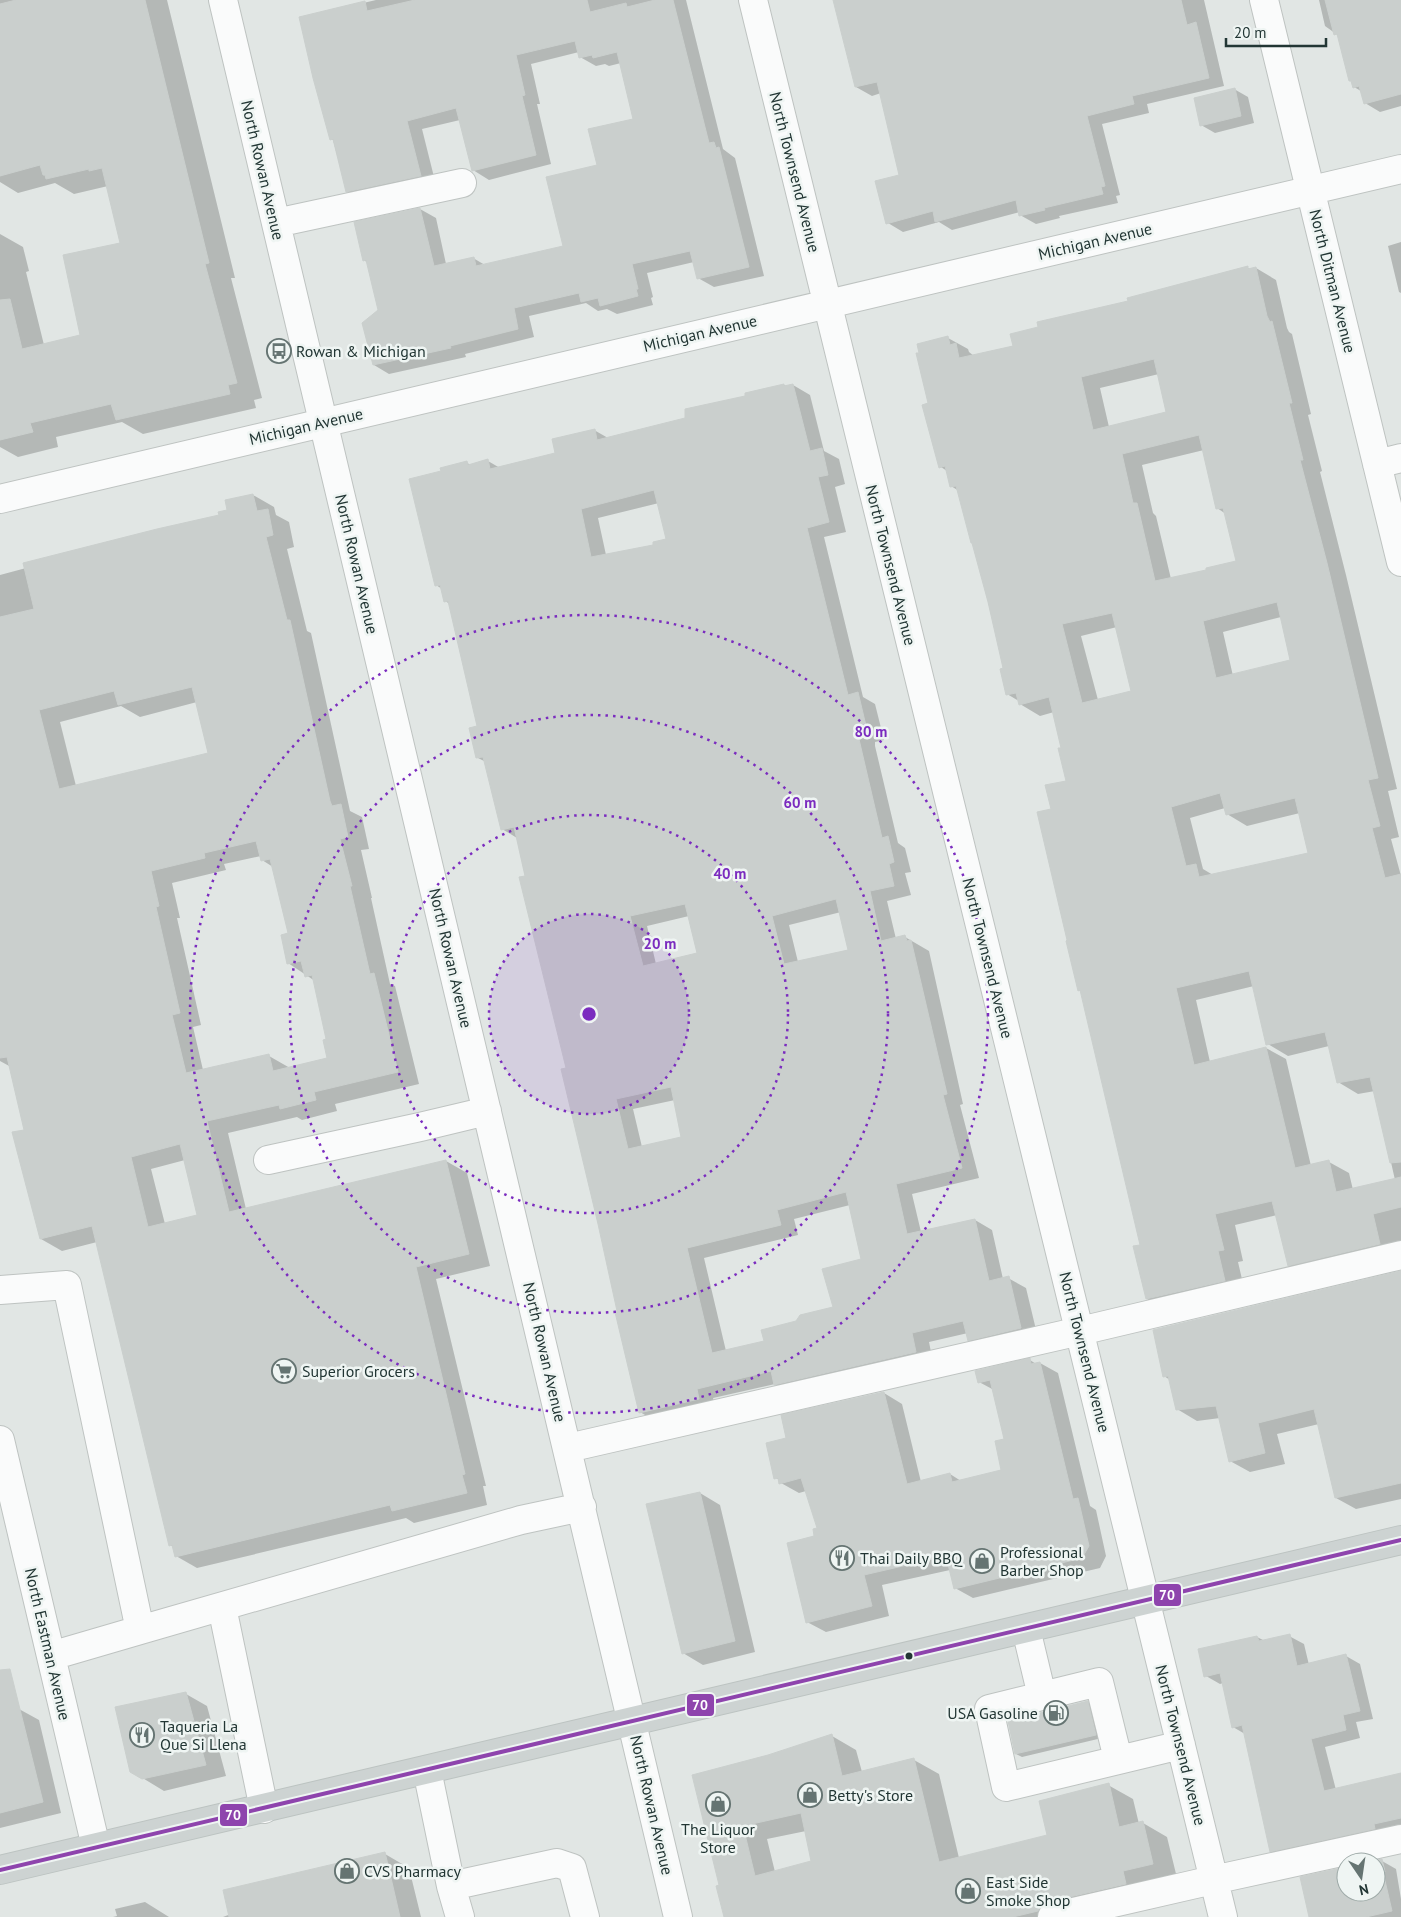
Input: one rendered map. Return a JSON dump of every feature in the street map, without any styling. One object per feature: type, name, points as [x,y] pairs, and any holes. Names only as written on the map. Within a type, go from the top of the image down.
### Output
[{"type":"main road","points":[[0,1870],[1401,1540]]},
{"type":"street","name":"North Rowan Avenue","points":[[223,0],[678,1917]]},
{"type":"street","name":"North Townsend Avenue","points":[[753,0],[1223,1917]]},
{"type":"street","name":"North Ditman Avenue","points":[[1264,0],[1311,190],[1389,461],[1401,562]]},
{"type":"street","name":"Michigan Avenue","points":[[0,499],[1401,169]]},
{"type":"street","points":[[276,223],[462,183]]},
{"type":"street","points":[[268,1160],[487,1111]]},
{"type":"street","points":[[568,1448],[1080,1331],[1401,1255]]},
{"type":"street","points":[[0,1290],[67,1285],[140,1630]]},
{"type":"street","name":"North Eastman Avenue","points":[[0,1440],[96,1847]]},
{"type":"street","points":[[51,1656],[522,1520],[582,1507]]},
{"type":"street","points":[[222,1607],[264,1809]]},
{"type":"street","points":[[1026,1629],[1042,1696]]},
{"type":"street","points":[[1118,1759],[1099,1682],[989,1709],[1006,1787],[1180,1745]]},
{"type":"street","points":[[427,1770],[451,1886],[460,1917]]},
{"type":"street","points":[[1052,1917],[1401,1839]]},
{"type":"street","points":[[451,1886],[557,1863],[572,1868],[585,1917]]},
{"type":"building","points":[[16,0],[145,0],[209,263],[205,264],[237,383],[228,385],[230,394],[116,420],[111,404],[30,423],[33,432],[0,440],[0,300],[10,299],[22,349],[80,335],[63,255],[120,243],[102,168],[89,171],[89,169],[46,179],[40,165],[0,176],[0,4]]},
{"type":"building","points":[[415,0],[587,0],[590,12],[626,3],[627,7],[655,0],[673,0],[709,143],[714,142],[716,148],[719,147],[749,267],[697,279],[690,251],[632,264],[638,296],[600,306],[598,298],[581,302],[579,293],[514,308],[518,329],[450,346],[451,348],[373,365],[362,323],[378,310],[366,260],[363,261],[354,222],[420,208],[434,266],[474,257],[476,266],[563,246],[546,177],[597,165],[588,129],[633,119],[617,52],[593,58],[592,55],[579,58],[575,41],[516,55],[525,95],[522,96],[536,155],[472,171],[456,108],[407,121],[421,176],[346,192],[333,139],[330,140],[313,78],[299,17],[365,1],[367,11]]},
{"type":"building","points":[[833,0],[1181,0],[1187,25],[1196,22],[1209,78],[1132,96],[1134,104],[1087,116],[1105,186],[1101,187],[1103,194],[1019,216],[1016,200],[935,222],[933,211],[886,224],[875,181],[899,175],[877,82],[855,87]]},
{"type":"building","points":[[1325,0],[1401,0],[1401,94],[1364,104],[1359,86],[1353,88],[1351,81],[1349,81],[1337,34],[1334,35]]},
{"type":"building","points":[[1235,88],[1241,116],[1200,126],[1194,98]]},
{"type":"building","points":[[1248,266],[1248,269],[1256,267],[1267,316],[1270,322],[1272,321],[1292,403],[1289,403],[1303,460],[1300,460],[1327,563],[1378,778],[1368,780],[1380,826],[1372,828],[1385,878],[1401,874],[1401,1162],[1390,1163],[1370,1077],[1337,1083],[1325,1032],[1266,1045],[1249,971],[1176,988],[1194,1065],[1266,1047],[1295,1168],[1329,1160],[1336,1192],[1401,1177],[1401,1207],[1373,1214],[1380,1244],[1288,1266],[1272,1201],[1215,1214],[1224,1250],[1218,1251],[1225,1281],[1146,1299],[1133,1246],[1140,1245],[1080,990],[1078,991],[1066,941],[1037,812],[1051,809],[1045,785],[1066,781],[1058,748],[1061,748],[1049,697],[1019,705],[1016,693],[1006,695],[1000,669],[1003,668],[988,602],[956,486],[950,487],[945,466],[939,468],[922,405],[928,403],[916,353],[919,353],[917,344],[948,336],[950,345],[956,343],[959,358],[1013,346],[1010,334],[1038,327],[1037,322],[1128,301],[1127,298]],"holes":[[[1154,359],[1166,412],[1093,430],[1081,377]],[[1199,435],[1216,509],[1223,508],[1236,561],[1206,568],[1206,570],[1155,581],[1137,503],[1133,503],[1122,454]],[[1277,602],[1290,660],[1216,678],[1203,621]],[[1112,613],[1131,691],[1082,703],[1062,624]],[[1220,793],[1226,815],[1295,798],[1308,853],[1199,877],[1196,864],[1186,866],[1171,807]]]},
{"type":"building","points":[[784,384],[784,386],[793,384],[810,451],[822,448],[828,475],[818,477],[829,522],[807,528],[848,695],[858,692],[867,730],[858,733],[858,735],[882,838],[888,836],[894,862],[889,864],[894,886],[870,891],[881,941],[905,935],[907,941],[911,940],[947,1094],[943,1095],[962,1168],[896,1184],[907,1234],[975,1219],[989,1281],[1009,1276],[1021,1328],[968,1341],[963,1321],[912,1333],[916,1352],[774,1385],[771,1371],[697,1389],[699,1399],[639,1413],[615,1312],[617,1311],[598,1224],[561,1069],[566,1068],[519,877],[525,876],[514,827],[501,830],[483,757],[476,758],[469,728],[477,726],[448,601],[444,602],[440,585],[435,586],[409,479],[441,471],[440,468],[467,461],[468,465],[488,459],[490,469],[555,453],[552,439],[595,429],[597,440],[685,418],[685,409],[745,396],[745,393]],"holes":[[[654,490],[666,539],[653,542],[653,545],[591,557],[581,509]],[[836,899],[848,950],[784,964],[772,916]],[[685,904],[697,953],[643,966],[630,916]],[[671,1087],[681,1137],[628,1149],[616,1099]],[[846,1192],[861,1259],[822,1269],[833,1307],[800,1315],[796,1321],[761,1330],[764,1341],[712,1353],[687,1248],[781,1225],[777,1210]]]},
{"type":"building","points":[[253,494],[257,511],[268,509],[273,535],[266,537],[287,620],[290,620],[330,801],[332,806],[341,804],[348,837],[340,839],[352,886],[350,886],[370,974],[374,973],[398,1072],[314,1092],[316,1100],[280,1109],[279,1105],[207,1121],[229,1212],[446,1160],[469,1254],[416,1267],[465,1474],[462,1475],[467,1493],[392,1511],[390,1505],[175,1557],[172,1545],[169,1546],[92,1226],[40,1239],[12,1132],[24,1130],[7,1057],[0,1058],[0,617],[34,609],[23,563],[219,515],[218,512],[227,510],[225,500]],"holes":[[[192,687],[208,753],[59,789],[39,710],[114,691],[118,705]],[[256,841],[261,861],[270,859],[288,933],[281,935],[287,964],[301,961],[305,977],[312,975],[326,1039],[323,1040],[327,1058],[273,1071],[269,1054],[186,1073],[172,1015],[180,1013],[156,907],[159,906],[151,871],[205,858],[204,853]],[[180,1144],[197,1215],[148,1227],[131,1157]]]},
{"type":"building","points":[[1401,1271],[1401,1483],[1335,1498],[1314,1409],[1258,1423],[1265,1453],[1229,1462],[1216,1406],[1176,1410],[1168,1376],[1163,1377],[1153,1330]]},
{"type":"building","points":[[1030,1358],[1031,1364],[1040,1362],[1073,1499],[1078,1498],[1089,1546],[1082,1558],[954,1589],[946,1556],[864,1575],[872,1606],[806,1623],[787,1543],[814,1536],[813,1529],[817,1528],[801,1478],[779,1484],[778,1478],[774,1479],[766,1443],[786,1438],[781,1415],[884,1392],[907,1484],[950,1473],[952,1482],[1001,1470],[995,1441],[1004,1439],[990,1380],[978,1383],[975,1371]]},
{"type":"building","points":[[700,1492],[735,1641],[682,1654],[646,1504]]},
{"type":"building","points":[[1290,1634],[1297,1666],[1346,1654],[1360,1711],[1343,1715],[1346,1730],[1311,1739],[1324,1791],[1401,1773],[1401,1818],[1374,1824],[1375,1829],[1270,1852],[1242,1725],[1232,1728],[1220,1673],[1204,1677],[1198,1649],[1257,1636],[1259,1641]]},
{"type":"building","points":[[10,1669],[43,1802],[0,1813],[0,1670]]},
{"type":"building","points":[[186,1692],[206,1765],[142,1779],[130,1772],[115,1707]]},
{"type":"building","points":[[1088,1701],[1096,1735],[1015,1754],[1008,1721]]},
{"type":"building","points":[[832,1734],[842,1776],[914,1758],[939,1862],[1047,1835],[1039,1801],[1109,1783],[1119,1827],[1143,1821],[1153,1864],[1123,1871],[1126,1884],[1048,1902],[1042,1905],[1038,1911],[1013,1917],[724,1917],[716,1886],[719,1885],[692,1775],[768,1755]],"holes":[[[801,1813],[811,1861],[755,1876],[743,1826]]]},
{"type":"building","name":"CVS Pharmacy","points":[[385,1852],[400,1917],[229,1917],[223,1890]]},
{"type":"building","points":[[1336,1869],[1336,1902],[1386,1902],[1386,1885],[1392,1911],[1366,1917],[1309,1917],[1300,1877]]},
{"type":"transit line","name":"70","points":[[0,1870],[1401,1540]]},
{"type":"place","name":"Rowan & Michigan","points":[[279,351]]},
{"type":"place","name":"Superior Grocers","points":[[284,1371]]},
{"type":"place","name":"Thai Daily BBQ","points":[[842,1558]]},
{"type":"place","name":"Professional Barber Shop","points":[[982,1561]]},
{"type":"place","name":"USA Gasoline","points":[[1056,1713]]},
{"type":"place","name":"Taqueria La Que Si Llena","points":[[142,1735]]},
{"type":"place","name":"Betty's Store","points":[[810,1795]]},
{"type":"place","name":"The Liquor Store","points":[[718,1804]]},
{"type":"place","name":"CVS Pharmacy","points":[[347,1871]]},
{"type":"place","name":"East Side Smoke Shop","points":[[968,1891]]}]
